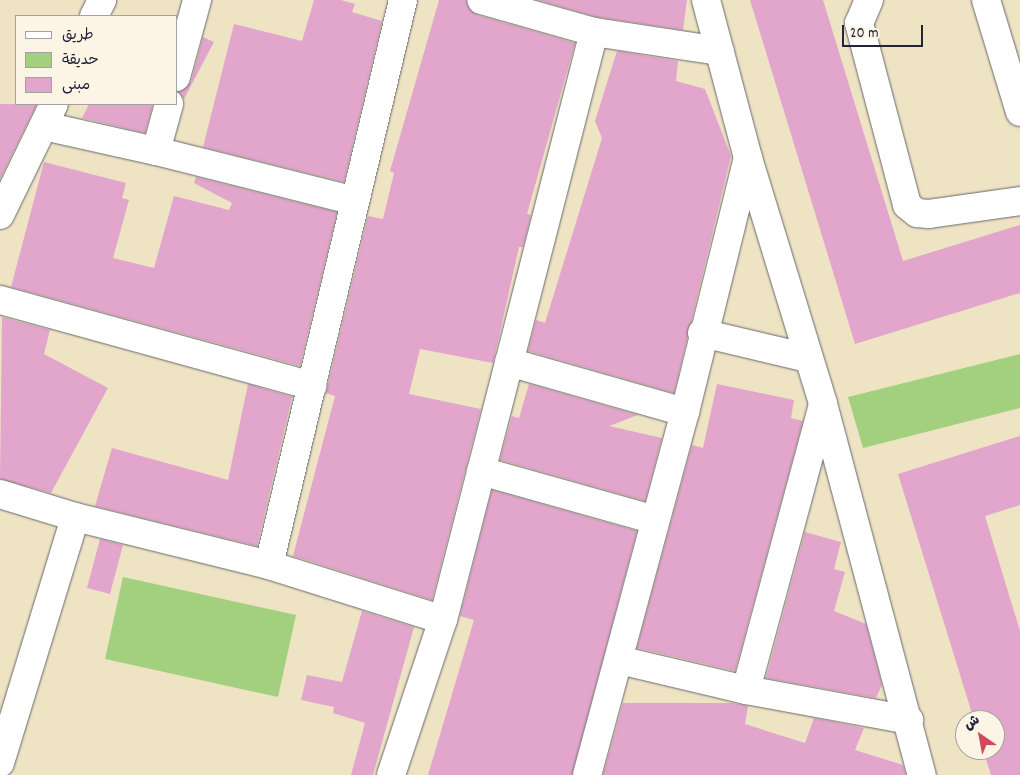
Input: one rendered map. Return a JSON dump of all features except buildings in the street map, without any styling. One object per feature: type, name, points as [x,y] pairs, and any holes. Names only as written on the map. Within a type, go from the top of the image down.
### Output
[{"type":"street","points":[[94,15],[102,0]]},
{"type":"street","points":[[178,70],[197,0]]},
{"type":"street","points":[[269,565],[403,0]]},
{"type":"street","points":[[481,0],[594,32],[720,51]]},
{"type":"street","points":[[706,0],[748,158],[823,404],[909,720],[922,775]]},
{"type":"street","points":[[869,0],[859,24],[898,180],[908,205],[917,213],[929,214],[1020,200]]},
{"type":"street","points":[[986,0],[1020,112]]},
{"type":"street","points":[[391,775],[443,620],[594,32]]},
{"type":"street","points":[[156,151],[169,105]]},
{"type":"street","points":[[0,215],[49,115],[156,151],[355,201]]},
{"type":"street","points":[[587,775],[619,660],[654,520],[685,412],[702,333],[748,158]]},
{"type":"street","points":[[0,300],[312,386]]},
{"type":"street","points":[[702,333],[808,358]]},
{"type":"street","points":[[509,362],[685,412]]},
{"type":"street","points":[[746,690],[823,404]]},
{"type":"street","points":[[481,471],[654,520]]},
{"type":"street","points":[[0,494],[75,517],[269,565],[443,620]]},
{"type":"street","points":[[0,763],[10,699],[75,517]]},
{"type":"street","points":[[619,660],[746,690],[909,720]]},
{"type":"green space","points":[[1020,354],[1020,408],[863,448],[848,397]]},
{"type":"green space","points":[[123,577],[296,615],[278,697],[105,659]]}]
